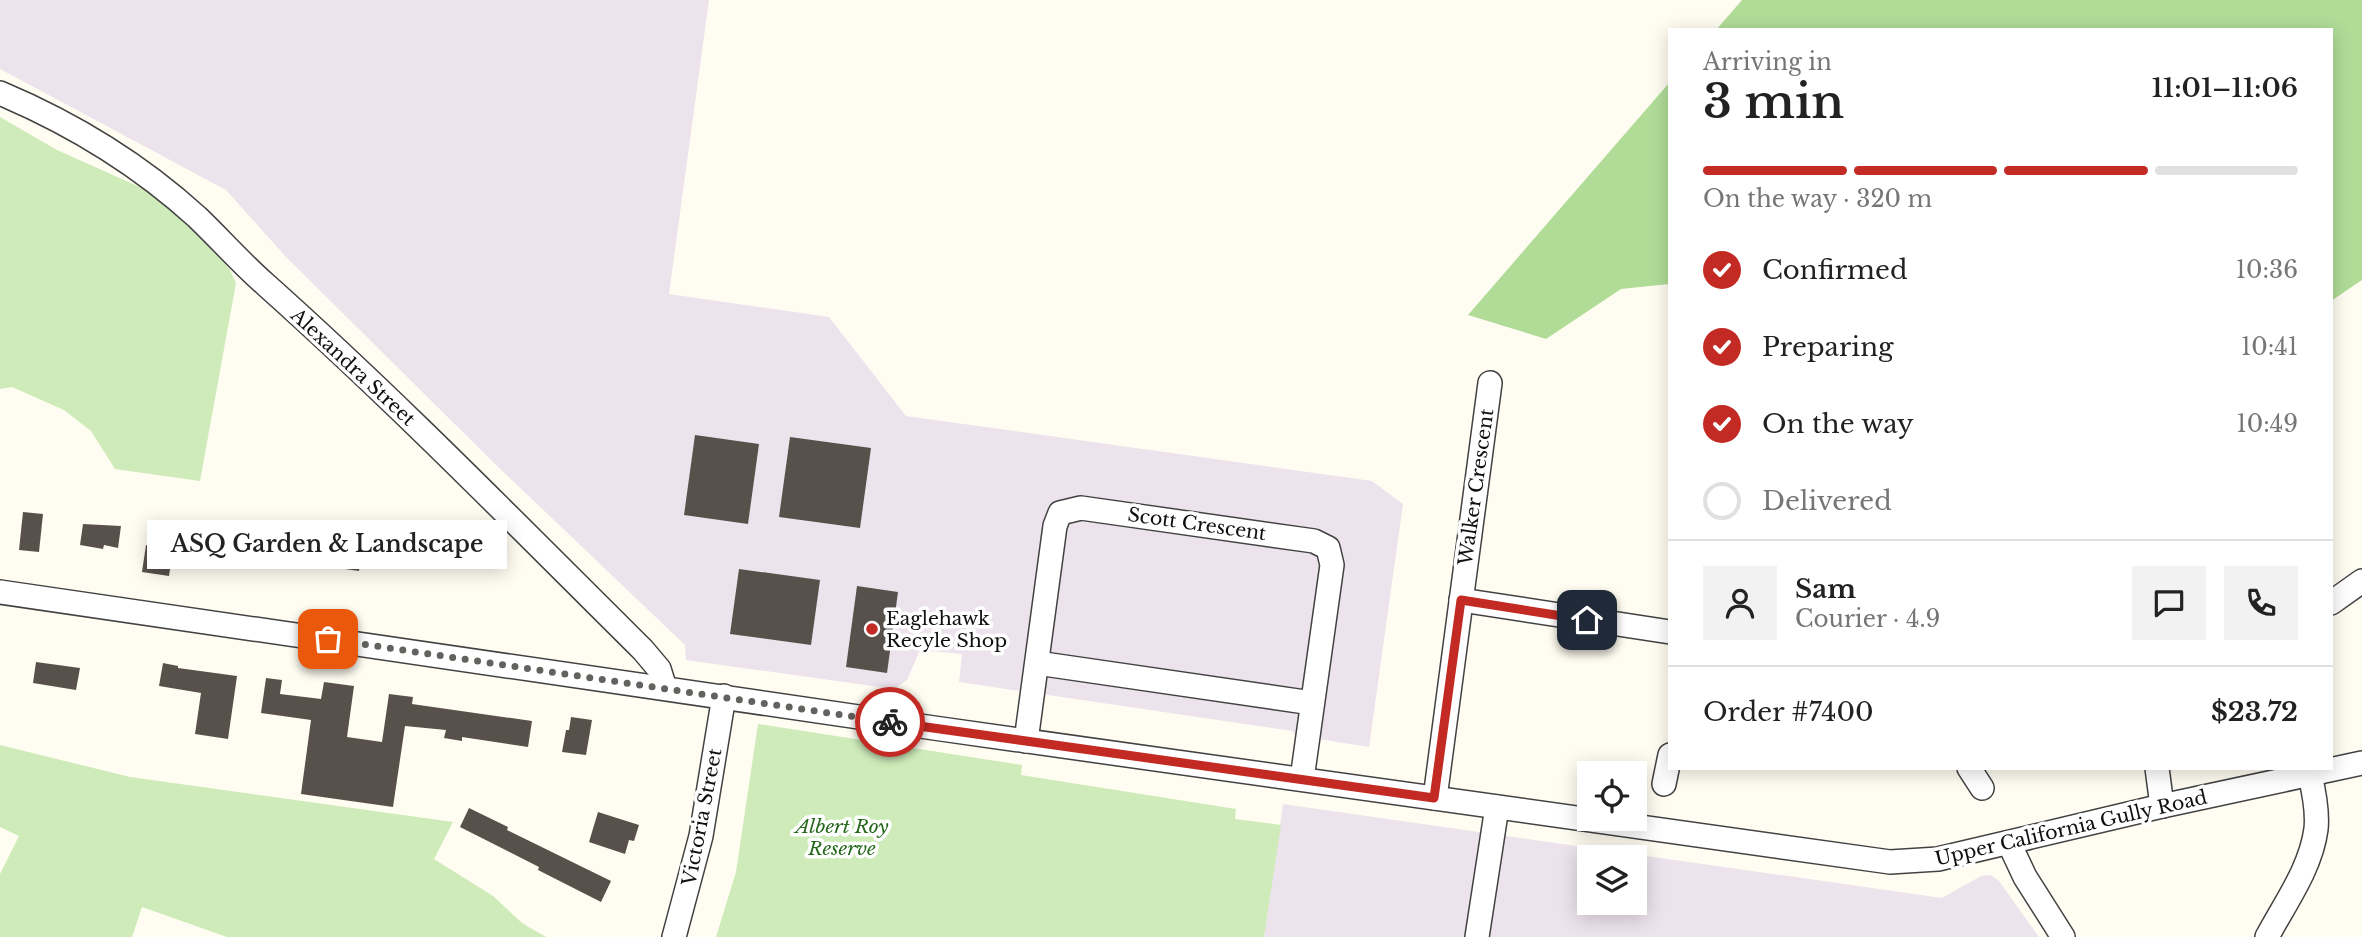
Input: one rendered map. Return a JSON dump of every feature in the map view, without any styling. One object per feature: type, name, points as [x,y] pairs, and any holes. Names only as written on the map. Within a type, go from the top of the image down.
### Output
[{"type":"street","name":"Alexandra Street","points":[[0,93],[63,122],[114,154],[198,218],[250,271],[390,399],[643,650],[659,669],[665,688]]},
{"type":"street","name":"Walker Crescent","points":[[1434,798],[1490,383]]},
{"type":"street","name":"Scott Crescent","points":[[1026,741],[1055,526],[1060,513],[1081,508],[1314,541],[1328,548],[1332,565],[1302,779]]},
{"type":"street","points":[[2333,602],[2362,581]]},
{"type":"street","name":"Upper California Gully Road","points":[[0,593],[1890,862],[1938,859],[2162,806],[2332,770]]},
{"type":"street","points":[[1461,600],[1668,632]]},
{"type":"street","points":[[1037,663],[1312,703]]},
{"type":"street","name":"Victoria Street","points":[[674,937],[701,835],[724,696]]},
{"type":"street","name":"Upper California Gully Road","points":[[2333,770],[2362,763]]},
{"type":"street","points":[[1664,784],[1668,765]]},
{"type":"street","points":[[1970,770],[1982,788]]},
{"type":"street","points":[[2157,770],[2162,806]]},
{"type":"street","points":[[2267,937],[2302,873],[2316,830],[2317,815],[2311,775]]},
{"type":"street","points":[[1477,937],[1497,807]]},
{"type":"street","points":[[2009,843],[2025,877],[2063,937]]},
{"type":"shaded area","points":[[0,0],[709,0],[669,294],[829,317],[906,416],[1372,481],[1403,504],[1369,747],[1294,735],[1293,731],[959,682],[962,654],[920,650],[907,680],[894,689],[686,660],[685,645],[493,462],[287,258],[226,190],[0,69]]},
{"type":"shaded area","points":[[1283,804],[1577,846],[1577,915],[1647,915],[1647,856],[1942,898],[1981,876],[1991,875],[1999,881],[2039,937],[1264,937]]},
{"type":"green space","points":[[1742,0],[2362,0],[2362,280],[2333,300],[2333,28],[1718,28]]},
{"type":"green space","points":[[1668,84],[1668,284],[1621,289],[1546,339],[1468,315]]},
{"type":"green space","points":[[0,117],[57,150],[151,192],[200,233],[230,270],[236,283],[200,481],[115,469],[91,431],[64,410],[12,387],[0,389]]},
{"type":"green space","name":"Albert Roy Reserve","points":[[758,724],[1022,765],[1021,775],[1236,809],[1235,819],[1281,825],[1264,937],[716,937],[736,872]]},
{"type":"green space","points":[[0,745],[130,777],[453,822],[434,859],[493,896],[522,923],[546,937],[227,937],[142,907],[132,937],[0,937],[0,874],[19,836],[0,827]]},
{"type":"building","points":[[695,435],[759,444],[748,524],[684,515]]},
{"type":"building","points":[[790,437],[871,448],[860,528],[779,517]]},
{"type":"building","points":[[23,512],[43,514],[39,552],[19,550]]},
{"type":"building","points":[[215,522],[241,526],[235,565],[209,562]]},
{"type":"building","points":[[83,524],[121,526],[118,548],[104,545],[103,549],[80,545]]},
{"type":"building","points":[[324,524],[363,526],[362,530],[365,530],[359,571],[331,567],[335,542],[322,541]]},
{"type":"building","points":[[146,545],[173,549],[169,576],[142,572]]},
{"type":"building","points":[[739,569],[820,580],[811,645],[730,634]]},
{"type":"building","points":[[857,586],[898,592],[887,673],[846,667]]},
{"type":"building","points":[[36,662],[80,668],[76,690],[33,683]]},
{"type":"building","points":[[163,663],[178,668],[237,676],[228,739],[195,734],[201,693],[159,686]]},
{"type":"building","points":[[266,678],[282,680],[280,694],[321,699],[324,682],[354,686],[347,737],[382,742],[389,694],[413,697],[412,704],[532,721],[528,747],[462,737],[462,741],[444,738],[446,730],[405,726],[393,807],[301,794],[311,720],[261,713]]},
{"type":"building","points":[[571,717],[592,720],[586,755],[562,752]]},
{"type":"building","points":[[469,808],[508,827],[507,830],[611,881],[601,902],[460,827]]},
{"type":"building","points":[[598,812],[639,825],[634,841],[629,840],[625,854],[589,842]]},
{"type":"way so far","points":[[328,639],[890,722]]},
{"type":"place","name":"Eaglehawk Recyle Shop","points":[[872,629]]},
{"type":"place","name":"ASQ Garden & Landscape","points":[[328,639]]},
{"type":"route","points":[[890,722],[1434,798],[1461,600],[1587,620]]}]
